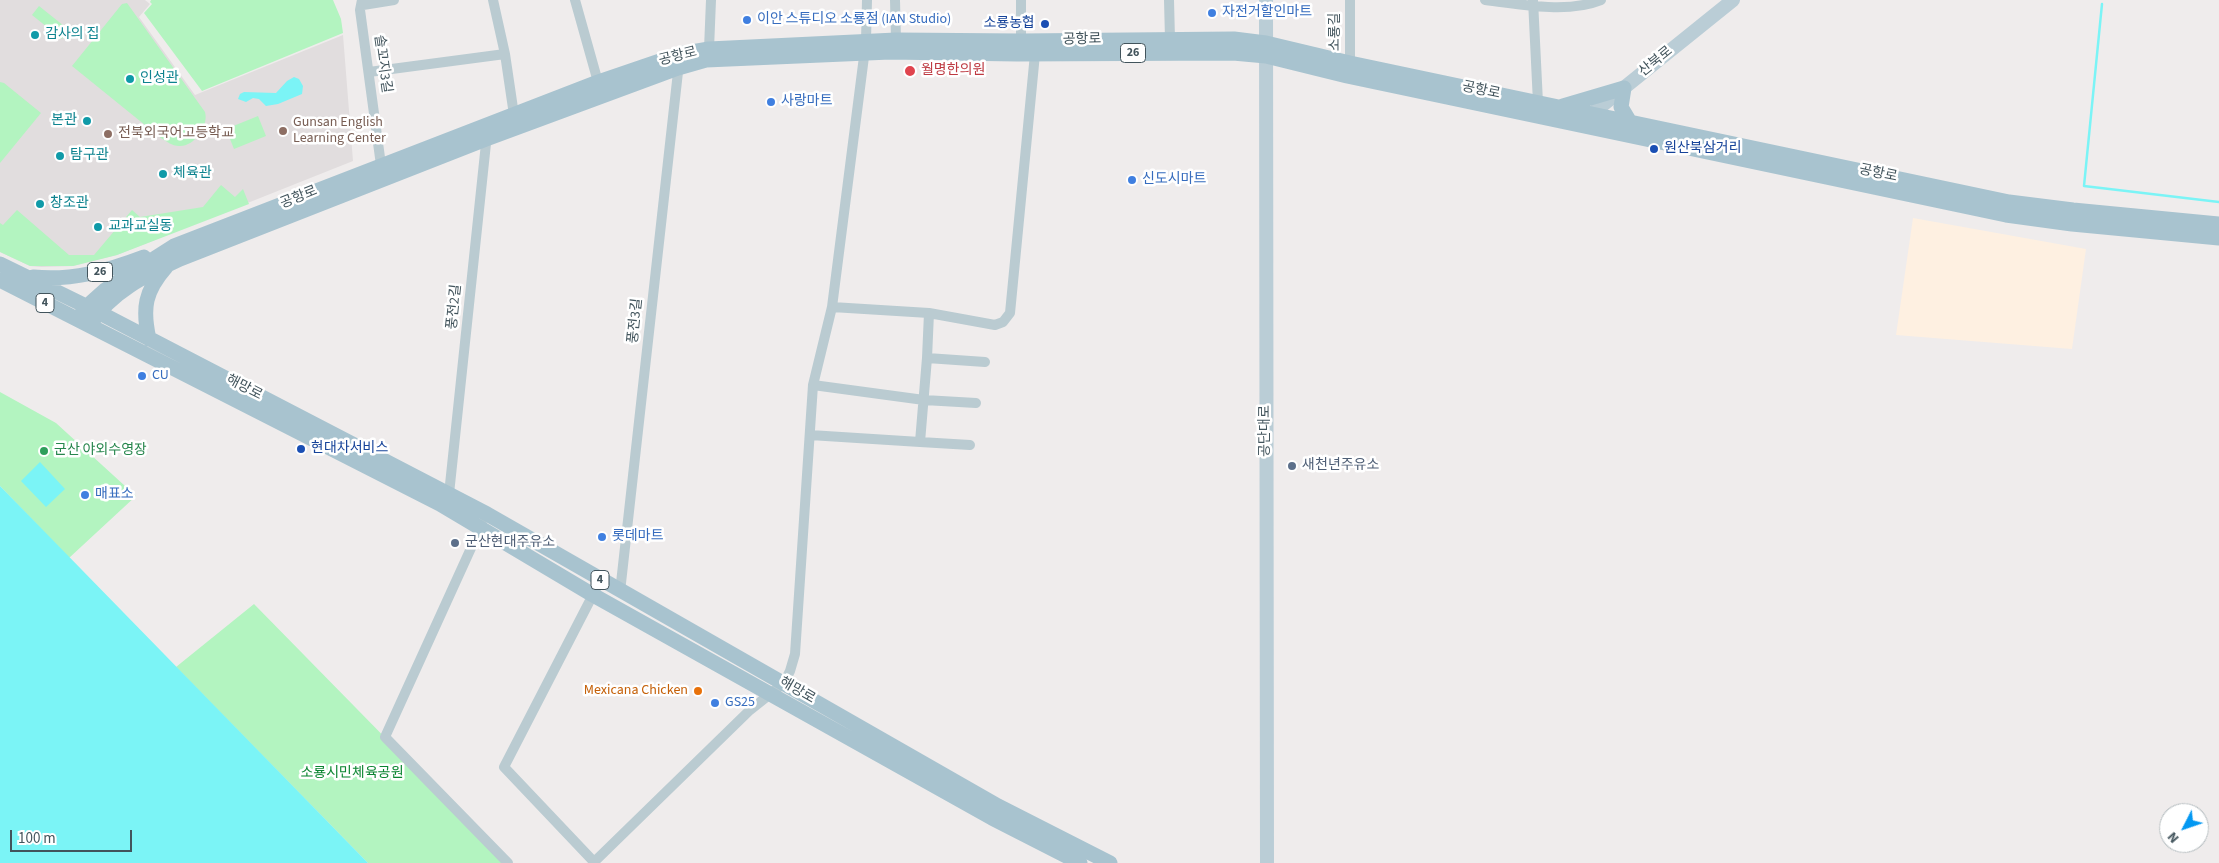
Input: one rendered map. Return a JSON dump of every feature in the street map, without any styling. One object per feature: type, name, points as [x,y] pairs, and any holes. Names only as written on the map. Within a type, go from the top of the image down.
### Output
[{"type":"main road","name":"공항로","points":[[88,316],[121,279],[174,246],[598,82],[679,61],[865,47],[896,40],[1234,39],[1347,76],[2006,215],[2072,224],[2219,238]]},
{"type":"main road","name":"공항로","points":[[88,316],[150,273],[169,264],[709,50],[865,47],[1034,54],[1271,51],[1350,63],[2009,202],[2219,224]]},
{"type":"main road","points":[[1558,107],[1624,88],[1621,107],[1630,122]]},
{"type":"main road","name":"26","points":[[24,276],[51,279],[74,278],[95,273],[174,246]]},
{"type":"main road","name":"해망로","points":[[0,264],[24,276],[88,316],[440,504],[484,521],[600,580],[998,806],[1110,863]]},
{"type":"main road","points":[[149,339],[145,323],[147,298],[157,277],[169,264]]},
{"type":"main road","name":"해망로","points":[[0,280],[149,339],[450,494],[484,521],[593,595],[992,818],[1080,863]]},
{"type":"street","points":[[362,2],[394,0]]},
{"type":"street","points":[[493,0],[505,54],[514,115]]},
{"type":"street","points":[[574,0],[598,82]]},
{"type":"street","points":[[709,50],[711,0]]},
{"type":"street","points":[[600,580],[504,767],[594,863],[750,710],[784,683],[790,671],[795,654],[813,385],[832,307],[865,47],[866,0]]},
{"type":"street","points":[[895,0],[896,40]]},
{"type":"street","points":[[1021,0],[1021,41]]},
{"type":"street","points":[[1169,0],[1170,39]]},
{"type":"street","name":"공단대로","points":[[1266,0],[1271,51]]},
{"type":"street","name":"공단대로","points":[[1268,860],[1271,51],[1275,0]]},
{"type":"street","name":"소룡길","points":[[1350,0],[1350,63]]},
{"type":"street","points":[[1485,0],[1571,6],[1593,3],[1600,0]]},
{"type":"street","name":"산북로","points":[[1578,125],[1734,0]]},
{"type":"street","name":"솔꼬지3길","points":[[362,2],[360,10],[381,165]]},
{"type":"street","points":[[1533,2],[1538,103]]},
{"type":"street","points":[[369,72],[505,54]]},
{"type":"street","points":[[832,307],[929,313],[995,325],[1003,322],[1010,313],[1034,54]]},
{"type":"street","name":"풍전3길","points":[[620,592],[679,61]]},
{"type":"street","name":"풍전2길","points":[[450,494],[488,123]]},
{"type":"street","points":[[920,442],[929,313]]},
{"type":"street","points":[[927,358],[985,362]]},
{"type":"street","points":[[813,385],[924,400],[976,403]]},
{"type":"street","points":[[810,435],[970,445]]},
{"type":"street","points":[[484,521],[385,737],[508,863]]},
{"type":"shaded area","name":"전북외국어고등학교","points":[[0,0],[145,0],[150,4],[139,17],[195,95],[343,35],[353,161],[117,255],[73,266],[30,266],[0,252]]},
{"type":"shaded area","points":[[1913,218],[2086,249],[2072,349],[1896,335]]},
{"type":"green space","points":[[151,0],[333,0],[341,19],[343,33],[202,91],[144,13],[152,4]]},
{"type":"green space","points":[[127,3],[205,112],[205,123],[199,135],[190,143],[179,146],[161,138],[72,66],[122,4]]},
{"type":"green space","points":[[39,6],[69,30],[62,39],[32,15]]},
{"type":"green space","points":[[0,82],[4,83],[41,113],[0,163]]},
{"type":"green space","points":[[258,116],[266,136],[234,149],[226,129]]},
{"type":"green space","points":[[221,185],[235,197],[243,189],[249,204],[117,255],[73,266],[30,266],[0,252],[0,223],[3,225],[17,210],[69,255],[94,255],[132,210],[140,217],[203,207]]},
{"type":"green space","name":"군산 야외수영장","points":[[0,392],[56,423],[136,496],[69,558],[0,486]]},
{"type":"green space","name":"소룡시민체육공원","points":[[254,604],[508,863],[368,863],[176,667]]},
{"type":"water","points":[[294,77],[299,79],[303,86],[302,94],[278,104],[266,106],[259,99],[253,98],[246,102],[238,99],[240,94],[244,92],[276,93],[287,81]]},
{"type":"water","points":[[40,462],[65,489],[46,507],[21,481]]},
{"type":"water","points":[[0,486],[368,863],[0,863]]},
{"type":"waterway","points":[[2102,4],[2084,186],[2219,202]]},
{"type":"place","name":"자전거할인마트","points":[[1212,13]]},
{"type":"place","name":"이안 스튜디오 소룡점 (IAN Studio)","points":[[747,20]]},
{"type":"place","name":"소룡농협","points":[[1045,24]]},
{"type":"place","name":"감사의 집","points":[[35,35]]},
{"type":"place","name":"월명한의원","points":[[910,71]]},
{"type":"place","name":"인성관","points":[[130,79]]},
{"type":"place","name":"사랑마트","points":[[771,102]]},
{"type":"place","name":"본관","points":[[87,121]]},
{"type":"place","name":"Gunsan English Learning Center","points":[[283,131]]},
{"type":"place","name":"전북외국어고등학교","points":[[108,134]]},
{"type":"place","name":"원산북삼거리","points":[[1654,149]]},
{"type":"place","name":"탐구관","points":[[60,156]]},
{"type":"place","name":"체육관","points":[[163,174]]},
{"type":"place","name":"신도시마트","points":[[1132,180]]},
{"type":"place","name":"창조관","points":[[40,204]]},
{"type":"place","name":"교과교실동","points":[[98,227]]},
{"type":"place","name":"CU","points":[[142,376]]},
{"type":"place","name":"현대차서비스","points":[[301,449]]},
{"type":"place","name":"군산 야외수영장","points":[[44,451]]},
{"type":"place","name":"새천년주유소","points":[[1292,466]]},
{"type":"place","name":"매표소","points":[[85,495]]},
{"type":"place","name":"롯데마트","points":[[602,537]]},
{"type":"place","name":"군산현대주유소","points":[[455,543]]},
{"type":"place","name":"Mexicana Chicken","points":[[698,691]]},
{"type":"place","name":"GS25","points":[[715,703]]}]
